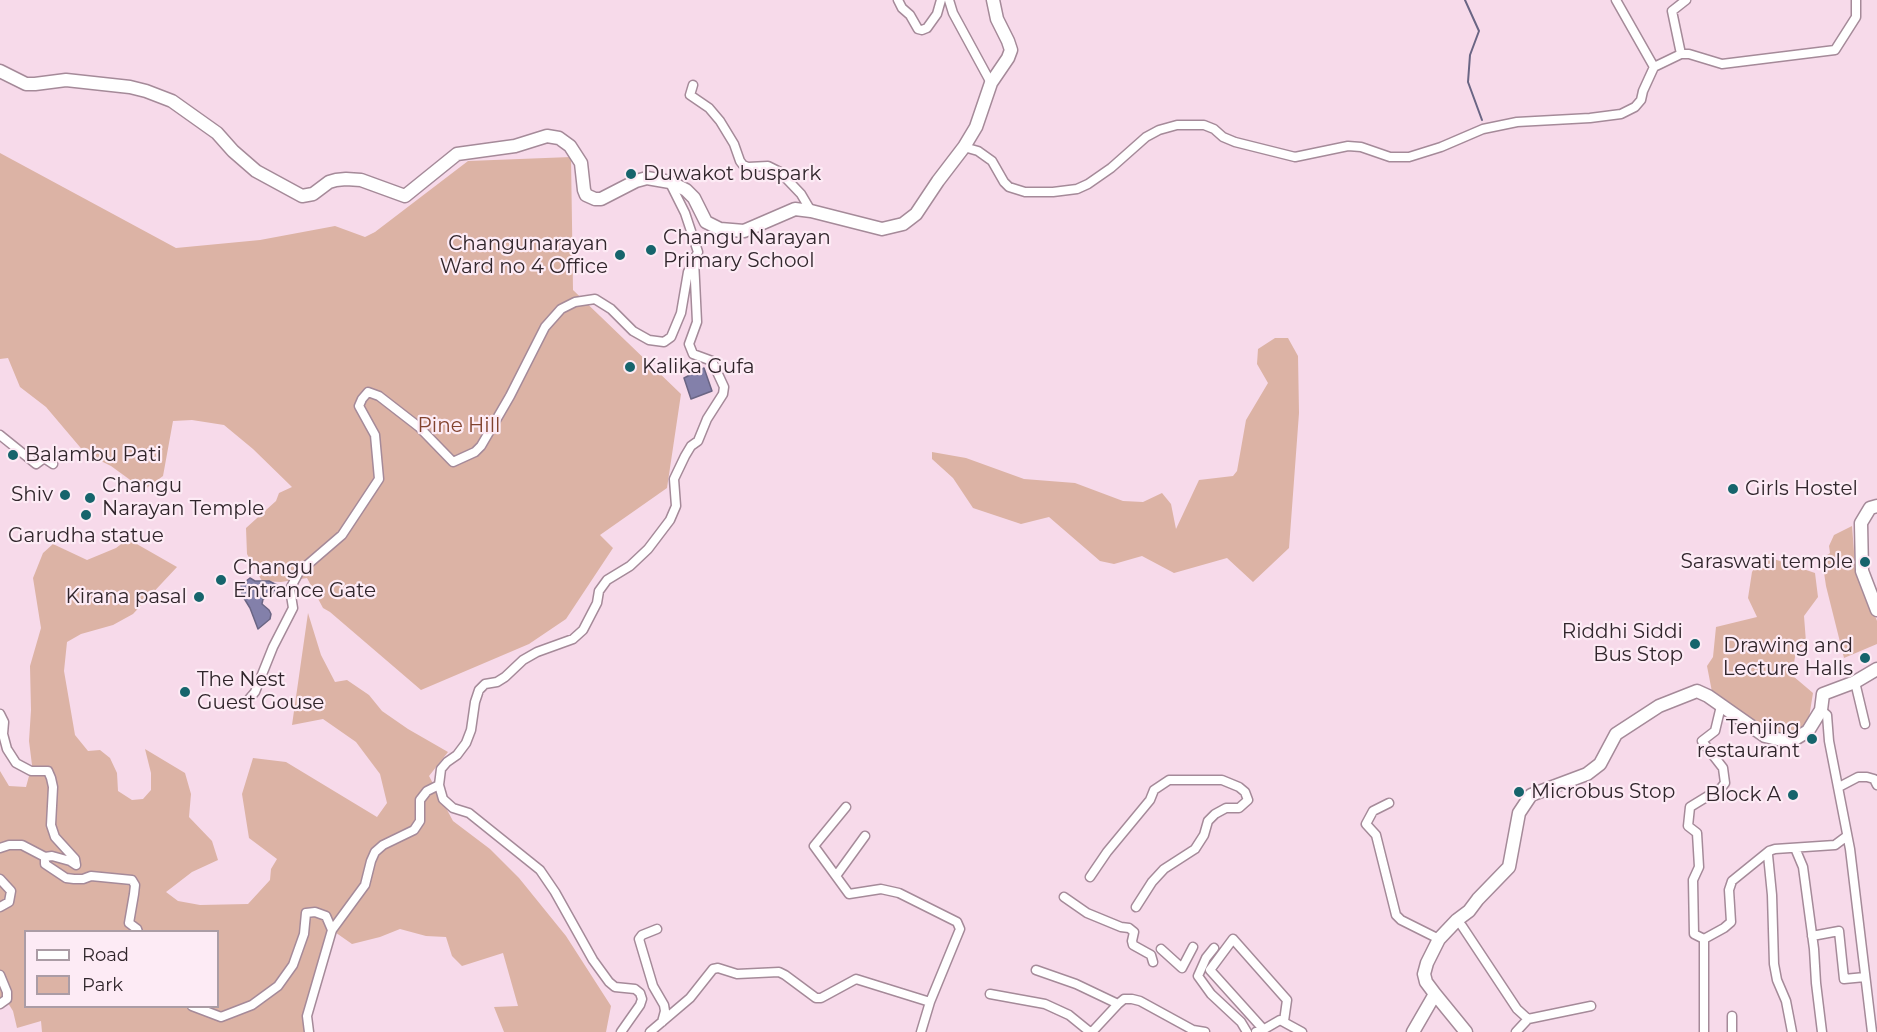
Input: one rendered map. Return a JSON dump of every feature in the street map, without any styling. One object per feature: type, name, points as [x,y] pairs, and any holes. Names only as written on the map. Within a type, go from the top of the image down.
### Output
[{"type":"street","points":[[898,0],[918,29],[922,30],[927,28],[937,14],[941,0]]},
{"type":"street","points":[[949,0],[953,13],[991,83]]},
{"type":"street","points":[[0,71],[26,84],[66,80],[130,87],[172,101],[217,133],[256,171],[302,196],[313,194],[329,182],[346,179],[361,180],[405,196],[457,154],[515,146],[547,136],[559,138],[570,146],[581,163],[586,195],[595,199],[601,199],[636,181],[647,178],[670,182],[686,190],[694,198],[706,222],[720,229],[744,231],[795,209],[811,211],[882,230],[903,224],[916,214],[976,127],[991,83],[1011,50],[997,19],[993,0]]},
{"type":"street","points":[[1616,0],[1654,68]]},
{"type":"street","points":[[1681,54],[1672,11],[1686,0]]},
{"type":"street","points":[[964,147],[978,151],[992,161],[1009,187],[1026,192],[1063,192],[1077,189],[1111,168],[1146,136],[1177,125],[1204,125],[1235,142],[1295,157],[1348,146],[1361,147],[1390,157],[1408,157],[1441,147],[1483,129],[1517,122],[1621,114],[1635,107],[1641,100],[1654,68],[1681,54],[1689,54],[1722,64],[1835,50],[1856,17],[1856,0]]},
{"type":"street","points":[[693,85],[690,95],[708,108],[720,121],[743,165],[768,166],[780,172],[801,194],[811,211]]},
{"type":"street","points":[[249,699],[255,692],[273,647],[293,608],[290,589],[299,572],[342,535],[378,479],[375,435],[359,406],[362,399],[369,392],[379,396],[419,427],[453,462],[475,452],[481,446],[510,396],[544,327],[561,309],[575,302],[595,299],[611,309],[633,331],[649,340],[664,342],[671,337],[681,313],[687,272],[699,252],[685,213],[670,182]]},
{"type":"street","points":[[621,1032],[640,1005],[642,999],[640,993],[635,989],[615,987],[609,982],[593,960],[540,870],[469,813],[453,808],[443,799],[439,785],[441,769],[457,755],[466,743],[479,690],[485,684],[497,682],[523,660],[537,652],[573,639],[583,630],[597,603],[599,591],[607,580],[639,558],[670,520],[676,506],[674,479],[691,446],[698,441],[707,419],[723,394],[724,387],[712,361],[693,354],[689,344],[697,322],[694,260]]},
{"type":"street","points":[[0,435],[36,464],[44,458],[53,464]]},
{"type":"street","points":[[1877,506],[1870,508],[1861,523],[1862,571],[1877,610]]},
{"type":"street","points":[[1466,1032],[1426,982],[1424,974],[1427,963],[1439,939],[1509,867],[1519,813],[1531,795],[1587,774],[1600,764],[1616,734],[1659,706],[1697,691],[1765,736],[1790,742],[1808,731],[1821,710],[1823,694],[1855,682],[1877,669]]},
{"type":"street","points":[[1855,682],[1865,724]]},
{"type":"street","points":[[1704,939],[1694,934],[1693,880],[1699,867],[1697,833],[1688,826],[1690,807],[1721,788],[1725,783],[1723,768],[1702,741],[1715,731],[1721,706]]},
{"type":"street","points":[[1821,710],[1827,715],[1829,741],[1850,849],[1872,1032]]},
{"type":"street","points":[[0,714],[4,722],[3,734],[7,749],[16,763],[31,771],[48,771],[53,787],[51,825],[55,837],[75,859],[76,865],[52,856],[45,857],[22,845],[0,848]]},
{"type":"street","points":[[1839,787],[1858,777],[1874,779],[1877,785]]},
{"type":"street","points":[[1090,877],[1107,852],[1150,800],[1154,790],[1169,780],[1222,780],[1245,792],[1248,800],[1239,808],[1226,808],[1215,814],[1208,821],[1204,835],[1195,849],[1164,868],[1136,907]]},
{"type":"street","points":[[309,1032],[307,1016],[332,930],[365,885],[375,852],[383,845],[414,830],[420,821],[420,800],[427,791],[439,785]]},
{"type":"street","points":[[1389,803],[1373,810],[1366,824],[1376,835],[1396,915],[1401,920],[1439,939]]},
{"type":"street","points":[[846,807],[814,846],[849,894],[881,889],[899,893],[957,922],[960,929],[930,1002],[921,1032]]},
{"type":"street","points":[[836,876],[866,836]]},
{"type":"street","points":[[1704,939],[1731,922],[1729,890],[1732,881],[1769,851],[1835,845],[1847,836]]},
{"type":"street","points":[[1795,848],[1803,867],[1822,1032]]},
{"type":"street","points":[[1769,851],[1774,964],[1786,1001],[1792,1032]]},
{"type":"street","points":[[45,857],[45,864],[66,878],[83,879],[91,876],[132,880],[135,885],[129,923],[136,930]]},
{"type":"street","points":[[0,879],[11,891],[9,902],[0,907]]},
{"type":"street","points":[[1064,897],[1087,913],[1129,928],[1134,932],[1133,945],[1151,955],[1153,962]]},
{"type":"street","points":[[197,1008],[221,1017],[252,1005],[278,986],[293,965],[304,934],[306,914],[315,912],[326,916],[332,930]]},
{"type":"street","points":[[1456,920],[1517,1009],[1528,1019]]},
{"type":"street","points":[[657,929],[642,935],[639,939],[653,986],[664,1005],[662,1023]]},
{"type":"street","points":[[1812,936],[1839,931],[1844,979],[1865,977]]},
{"type":"street","points":[[1284,1021],[1287,1000],[1233,939],[1210,970],[1260,1031],[1280,1020],[1302,1032]]},
{"type":"street","points":[[1704,939],[1704,1032]]},
{"type":"street","points":[[1161,950],[1182,968],[1193,947]]},
{"type":"street","points":[[1214,948],[1206,958],[1198,976],[1211,994],[1241,1022],[1247,1032]]},
{"type":"street","points":[[650,1032],[690,998],[713,969],[718,968],[737,974],[779,972],[816,998],[856,979],[930,1002]]},
{"type":"street","points":[[1036,970],[1076,984],[1118,1004]]},
{"type":"street","points":[[0,975],[7,992],[7,999],[0,1004]]},
{"type":"street","points":[[990,994],[1045,1004],[1069,1015],[1091,1032],[1125,999],[1140,1001],[1193,1030],[1205,1032]]},
{"type":"street","points":[[1413,1032],[1435,994]]},
{"type":"street","points":[[1516,1032],[1528,1019],[1591,1006]]},
{"type":"street","points":[[1732,1016],[1732,1032]]},
{"type":"green space","name":"Pine Hill","points":[[0,153],[176,248],[260,240],[335,226],[365,237],[375,232],[468,161],[571,157],[573,290],[681,394],[667,488],[600,535],[613,548],[566,619],[529,644],[421,690],[323,608],[307,578],[281,582],[262,581],[247,554],[246,528],[276,501],[279,493],[292,487],[253,449],[224,425],[192,420],[173,421],[163,476],[144,490],[111,466],[85,453],[46,407],[20,387],[8,358],[0,359]]},
{"type":"green space","points":[[1275,338],[1288,338],[1298,356],[1299,413],[1289,548],[1253,582],[1227,558],[1174,573],[1142,556],[1114,564],[1100,561],[1049,517],[1021,524],[973,508],[953,478],[932,459],[932,452],[966,458],[1024,479],[1075,483],[1123,501],[1143,502],[1162,493],[1171,504],[1176,529],[1199,480],[1233,476],[1237,471],[1246,420],[1268,383],[1257,364],[1258,349]]},
{"type":"green space","points":[[1852,526],[1855,564],[1877,621],[1877,644],[1844,658],[1826,586],[1822,559],[1830,553],[1829,546],[1834,535]]},
{"type":"green space","points":[[128,539],[177,567],[133,614],[113,625],[81,634],[67,642],[64,671],[75,735],[88,751],[100,750],[110,758],[117,773],[118,791],[132,800],[143,799],[151,790],[151,773],[145,749],[185,773],[191,794],[189,817],[212,841],[218,860],[192,872],[166,892],[178,901],[200,905],[248,904],[270,880],[271,869],[277,859],[249,838],[242,794],[253,758],[286,762],[377,817],[387,803],[380,774],[356,742],[323,719],[292,725],[308,613],[321,655],[335,682],[347,680],[369,695],[382,711],[448,752],[429,776],[453,821],[490,849],[519,878],[566,936],[611,1006],[606,1032],[504,1032],[494,1007],[518,1006],[503,953],[462,966],[452,956],[446,937],[426,936],[400,929],[352,944],[332,930],[305,1032],[42,1032],[41,1021],[17,1028],[13,1011],[8,1003],[0,1002],[0,771],[9,786],[26,787],[32,765],[29,741],[30,666],[41,628],[33,578],[43,553],[53,544],[87,560],[116,548]]},
{"type":"green space","points":[[1762,555],[1815,573],[1818,597],[1804,616],[1806,642],[1796,651],[1793,669],[1793,676],[1813,693],[1808,724],[1787,742],[1766,736],[1713,697],[1707,666],[1713,657],[1716,627],[1757,617],[1748,598],[1752,572]]},
{"type":"shaded area","points":[[704,368],[712,391],[691,399],[684,378]]},
{"type":"shaded area","points":[[250,578],[255,581],[269,581],[277,585],[272,595],[263,599],[262,604],[271,614],[270,619],[258,629],[242,595],[241,585]]},
{"type":"waterway","points":[[1465,0],[1479,31],[1470,55],[1468,82],[1482,120]]},
{"type":"place","name":"Duwakot buspark","points":[[631,174]]},
{"type":"place","name":"Changu Narayan Primary School","points":[[651,250]]},
{"type":"place","name":"Changunarayan Ward no 4 Office","points":[[620,255]]},
{"type":"place","name":"Kalika Gufa","points":[[630,367]]},
{"type":"place","name":"Balambu Pati","points":[[13,455]]},
{"type":"place","name":"Girls Hostel","points":[[1733,489]]},
{"type":"place","name":"Shiv","points":[[65,495]]},
{"type":"place","name":"Changu Narayan Temple","points":[[90,498]]},
{"type":"place","name":"Garudha statue","points":[[86,515]]},
{"type":"place","name":"Saraswati temple","points":[[1865,562]]},
{"type":"place","name":"Changu Entrance Gate","points":[[221,580]]},
{"type":"place","name":"Kirana pasal","points":[[199,597]]},
{"type":"place","name":"Riddhi Siddi Bus Stop","points":[[1695,644]]},
{"type":"place","name":"Drawing and Lecture Halls","points":[[1865,658]]},
{"type":"place","name":"The Nest Guest Gouse","points":[[185,692]]},
{"type":"place","name":"Tenjing restaurant","points":[[1812,739]]},
{"type":"place","name":"Microbus Stop","points":[[1519,792]]},
{"type":"place","name":"Block A","points":[[1793,795]]}]
